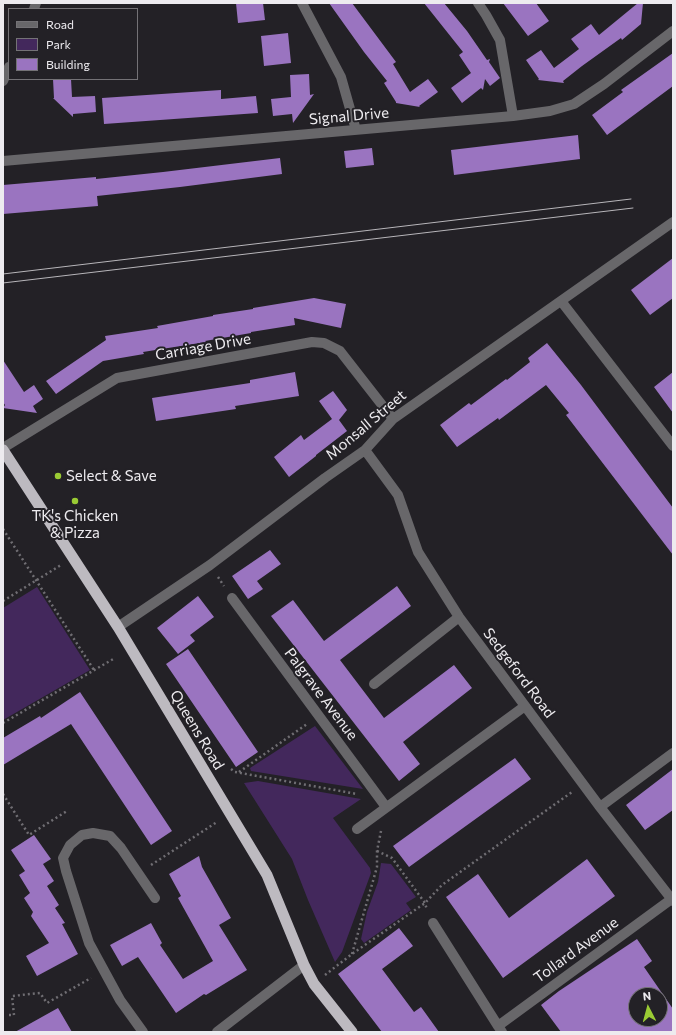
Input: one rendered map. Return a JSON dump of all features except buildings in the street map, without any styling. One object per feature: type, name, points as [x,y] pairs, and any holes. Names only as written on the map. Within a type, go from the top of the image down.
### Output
[{"type":"highway","name":"Queens Road","points":[[3,449],[118,627],[267,875],[304,965],[314,984],[352,1032]]},
{"type":"street","points":[[302,3],[341,77],[356,130]]},
{"type":"street","points":[[478,3],[500,40],[513,116]]},
{"type":"street","name":"Signal Drive","points":[[3,161],[513,116],[550,111],[574,104],[604,84],[673,31]]},
{"type":"street","points":[[3,81],[8,69]]},
{"type":"street","name":"Monsall Street","points":[[118,627],[210,565],[325,478],[365,450],[393,419],[673,222]]},
{"type":"street","points":[[561,301],[673,446]]},
{"type":"street","name":"Carriage Drive","points":[[3,449],[117,378],[312,342],[324,343],[340,352],[393,419]]},
{"type":"street","name":"Sedgeford Road","points":[[365,450],[398,495],[418,552],[459,617],[600,807],[673,899]]},
{"type":"street","name":"Palgrave Avenue","points":[[232,598],[386,807]]},
{"type":"street","points":[[374,684],[459,617]]},
{"type":"street","points":[[357,829],[525,706]]},
{"type":"street","points":[[600,807],[673,753]]},
{"type":"street","points":[[143,1032],[120,1000],[89,943],[63,858],[70,845],[82,835],[93,833],[110,836],[121,848],[155,898]]},
{"type":"street","name":"Tollard Avenue","points":[[433,923],[500,1029],[673,899]]},
{"type":"street","points":[[217,1032],[304,965]]},
{"type":"path","points":[[3,529],[94,670]]},
{"type":"path","points":[[3,601],[73,558]]},
{"type":"path","points":[[210,565],[232,598]]},
{"type":"path","points":[[3,723],[115,658]]},
{"type":"path","points":[[239,772],[318,716]]},
{"type":"path","points":[[231,769],[235,772],[364,795]]},
{"type":"path","points":[[314,984],[352,954],[425,904],[442,885],[583,784]]},
{"type":"path","points":[[3,794],[29,835],[67,811]]},
{"type":"path","points":[[139,873],[221,820]]},
{"type":"path","points":[[352,954],[377,867],[377,851],[382,826]]},
{"type":"path","points":[[377,851],[392,858],[425,904]]},
{"type":"path","points":[[9,1015],[14,1015],[12,996],[40,993],[47,1002],[104,971]]},
{"type":"green space","points":[[37,587],[90,670],[3,720],[3,608]]},
{"type":"green space","points":[[315,726],[363,789],[251,771],[250,768]]},
{"type":"green space","points":[[258,781],[361,799],[333,818],[370,868],[371,873],[342,952],[335,962],[292,859],[244,783]]},
{"type":"green space","points":[[381,863],[391,864],[416,897],[406,903],[411,910],[364,943],[361,939],[367,912],[378,882]]},
{"type":"tram line","points":[[3,274],[631,199]]},
{"type":"tram line","points":[[3,283],[633,208]]},
{"type":"place","name":"Select & Save","points":[[58,476]]},
{"type":"place","name":"TK's Chicken & Pizza","points":[[75,501]]}]
